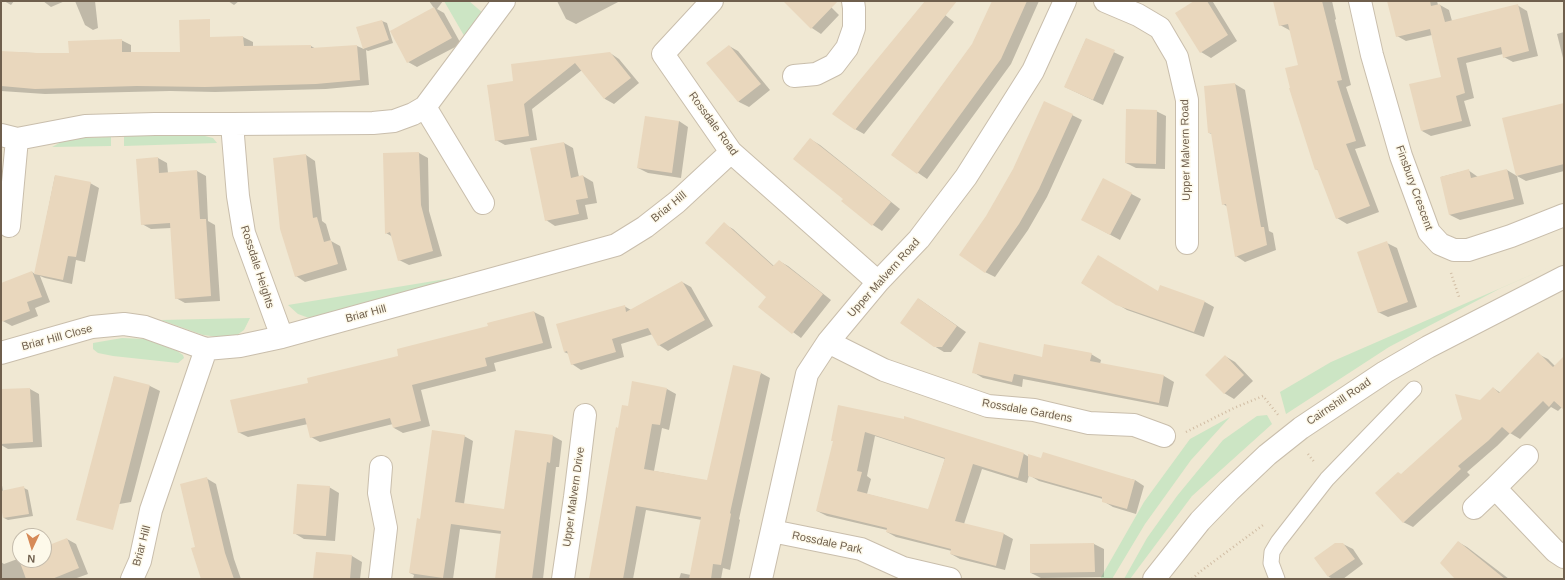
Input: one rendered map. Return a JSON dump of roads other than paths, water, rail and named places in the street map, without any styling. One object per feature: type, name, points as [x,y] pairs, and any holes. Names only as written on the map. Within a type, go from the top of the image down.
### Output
[{"type":"street","points":[[9,226],[9,137],[85,126],[155,124],[373,124],[394,122],[425,107],[504,1]]},
{"type":"street","name":"Rossdale Road","points":[[712,1],[663,54],[732,152],[878,282]]},
{"type":"street","points":[[794,76],[816,74],[834,65],[847,48],[854,28],[853,1]]},
{"type":"street","name":"Upper Malvern Road","points":[[761,579],[807,374],[828,342],[878,282],[919,239],[966,177],[1033,71],[1065,1]]},
{"type":"street","name":"Upper Malvern Road","points":[[1105,1],[1138,15],[1160,28],[1177,57],[1186,100],[1187,243]]},
{"type":"street","name":"Finsbury Crescent","points":[[1360,1],[1372,55],[1401,156],[1429,232],[1440,244],[1454,250],[1468,250],[1511,236],[1564,215]]},
{"type":"street","points":[[425,107],[483,203]]},
{"type":"street","name":"Rossdale Heights","points":[[232,124],[238,196],[244,233],[282,337]]},
{"type":"street","name":"Briar Hill","points":[[132,579],[140,561],[151,510],[206,349],[240,346],[282,337],[616,245],[645,227],[677,202],[732,152]]},
{"type":"street","name":"Cairnshill Road","points":[[1154,579],[1200,521],[1229,491],[1267,455],[1301,428],[1385,372],[1428,347],[1564,277]]},
{"type":"street","name":"Briar Hill Close","points":[[1,353],[92,327],[124,324],[145,327],[206,349]]},
{"type":"street","name":"Rossdale Gardens","points":[[828,342],[884,370],[988,406],[1034,410],[1089,423],[1134,425],[1164,436]]},
{"type":"street","name":"Upper Malvern Drive","points":[[563,579],[585,415]]},
{"type":"street","points":[[1474,508],[1527,456]]},
{"type":"street","points":[[380,579],[386,528],[379,493],[381,467]]},
{"type":"street","points":[[1495,488],[1555,551],[1564,557]]},
{"type":"street","name":"Rossdale Park","points":[[772,531],[861,549],[903,568],[950,579]]},
{"type":"lane","points":[[1277,579],[1271,563],[1272,552],[1278,542],[1327,479],[1414,389]]}]
